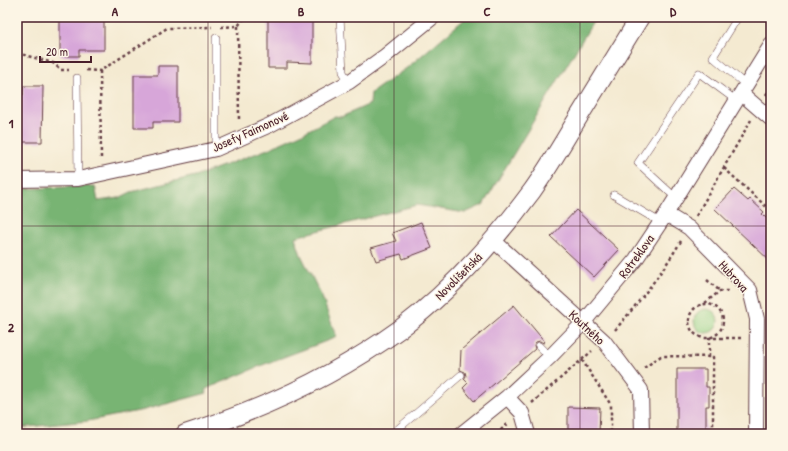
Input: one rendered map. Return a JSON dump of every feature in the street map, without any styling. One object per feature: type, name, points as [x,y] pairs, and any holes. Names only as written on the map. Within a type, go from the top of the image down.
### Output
[{"type":"street","name":"Josefy Faimonové","points":[[17,180],[78,180],[216,149],[270,126],[349,82],[385,56],[433,17]]},
{"type":"street","name":"Novolíšeňská","points":[[185,434],[239,416],[313,383],[349,362],[400,328],[454,281],[493,240],[529,195],[640,17]]},
{"type":"street","name":"Rotreklova","points":[[461,434],[507,397],[550,357],[583,323],[636,258],[676,198],[771,45]]},
{"type":"street","points":[[741,93],[771,119]]},
{"type":"street","name":"Hubrova","points":[[663,218],[689,228],[750,290],[757,319],[756,434]]},
{"type":"street","name":"Koutného","points":[[493,240],[604,341],[641,390],[642,434]]},
{"type":"street","points":[[507,397],[522,413],[528,434]]},
{"type":"lane","points":[[340,17],[344,72],[349,82]]},
{"type":"lane","points":[[738,17],[713,57],[741,93]]},
{"type":"lane","points":[[216,38],[216,149]]},
{"type":"lane","points":[[676,198],[638,163],[699,73],[741,93]]},
{"type":"lane","points":[[77,78],[78,180]]},
{"type":"lane","points":[[614,195],[663,218]]},
{"type":"lane","points":[[539,346],[550,357]]},
{"type":"lane","points":[[392,434],[461,375]]},
{"type":"path","points":[[239,125],[238,26],[245,17]]},
{"type":"path","points":[[85,70],[100,71],[167,28],[238,26]]},
{"type":"path","points":[[17,53],[53,63],[61,70],[69,70]]},
{"type":"path","points":[[100,71],[101,162]]},
{"type":"path","points":[[724,168],[771,211]]},
{"type":"path","points":[[707,280],[720,291]]},
{"type":"path","points":[[750,290],[720,291],[691,312],[688,323],[693,333],[703,338],[757,338]]},
{"type":"path","points":[[705,303],[716,306],[723,316],[722,327],[714,336],[709,338]]},
{"type":"path","points":[[709,338],[709,357]]},
{"type":"path","points":[[644,368],[661,356],[713,357],[713,434]]},
{"type":"path","points":[[582,360],[611,405],[611,434]]},
{"type":"green space","points":[[467,17],[596,17],[483,205],[465,213],[417,205],[295,237],[301,255],[322,297],[336,336],[332,339],[265,364],[206,389],[207,393],[144,410],[88,421],[17,428],[17,189],[95,186],[98,201],[119,198],[131,192],[199,175],[268,149],[335,116],[341,117],[370,104],[371,93],[408,67]]},
{"type":"green space","points":[[706,309],[715,312],[718,321],[715,330],[706,333],[697,330],[694,321],[697,312]]},
{"type":"building","points":[[60,17],[104,17],[104,50],[79,50],[79,56],[60,56]]},
{"type":"building","points":[[268,17],[312,17],[312,63],[287,62],[287,68],[268,68]]},
{"type":"building","points":[[158,66],[178,66],[178,122],[153,122],[153,128],[134,128],[134,75],[158,75]]},
{"type":"building","points":[[23,86],[43,86],[42,142],[17,142],[17,95],[23,95]]},
{"type":"building","points":[[734,189],[748,201],[750,199],[764,212],[762,214],[771,223],[771,262],[715,209]]},
{"type":"building","points":[[576,210],[619,250],[594,277],[551,237]]},
{"type":"building","points":[[421,222],[432,248],[403,259],[401,254],[376,261],[371,248],[396,241],[392,233]]},
{"type":"building","points":[[514,305],[545,342],[536,342],[534,345],[535,349],[474,401],[463,388],[468,383],[464,379],[466,376],[465,372],[460,370],[461,350]]},
{"type":"building","points":[[677,369],[706,369],[706,387],[709,387],[709,406],[706,406],[706,434],[677,434]]},
{"type":"building","points":[[568,407],[600,408],[599,434],[568,434]]}]
